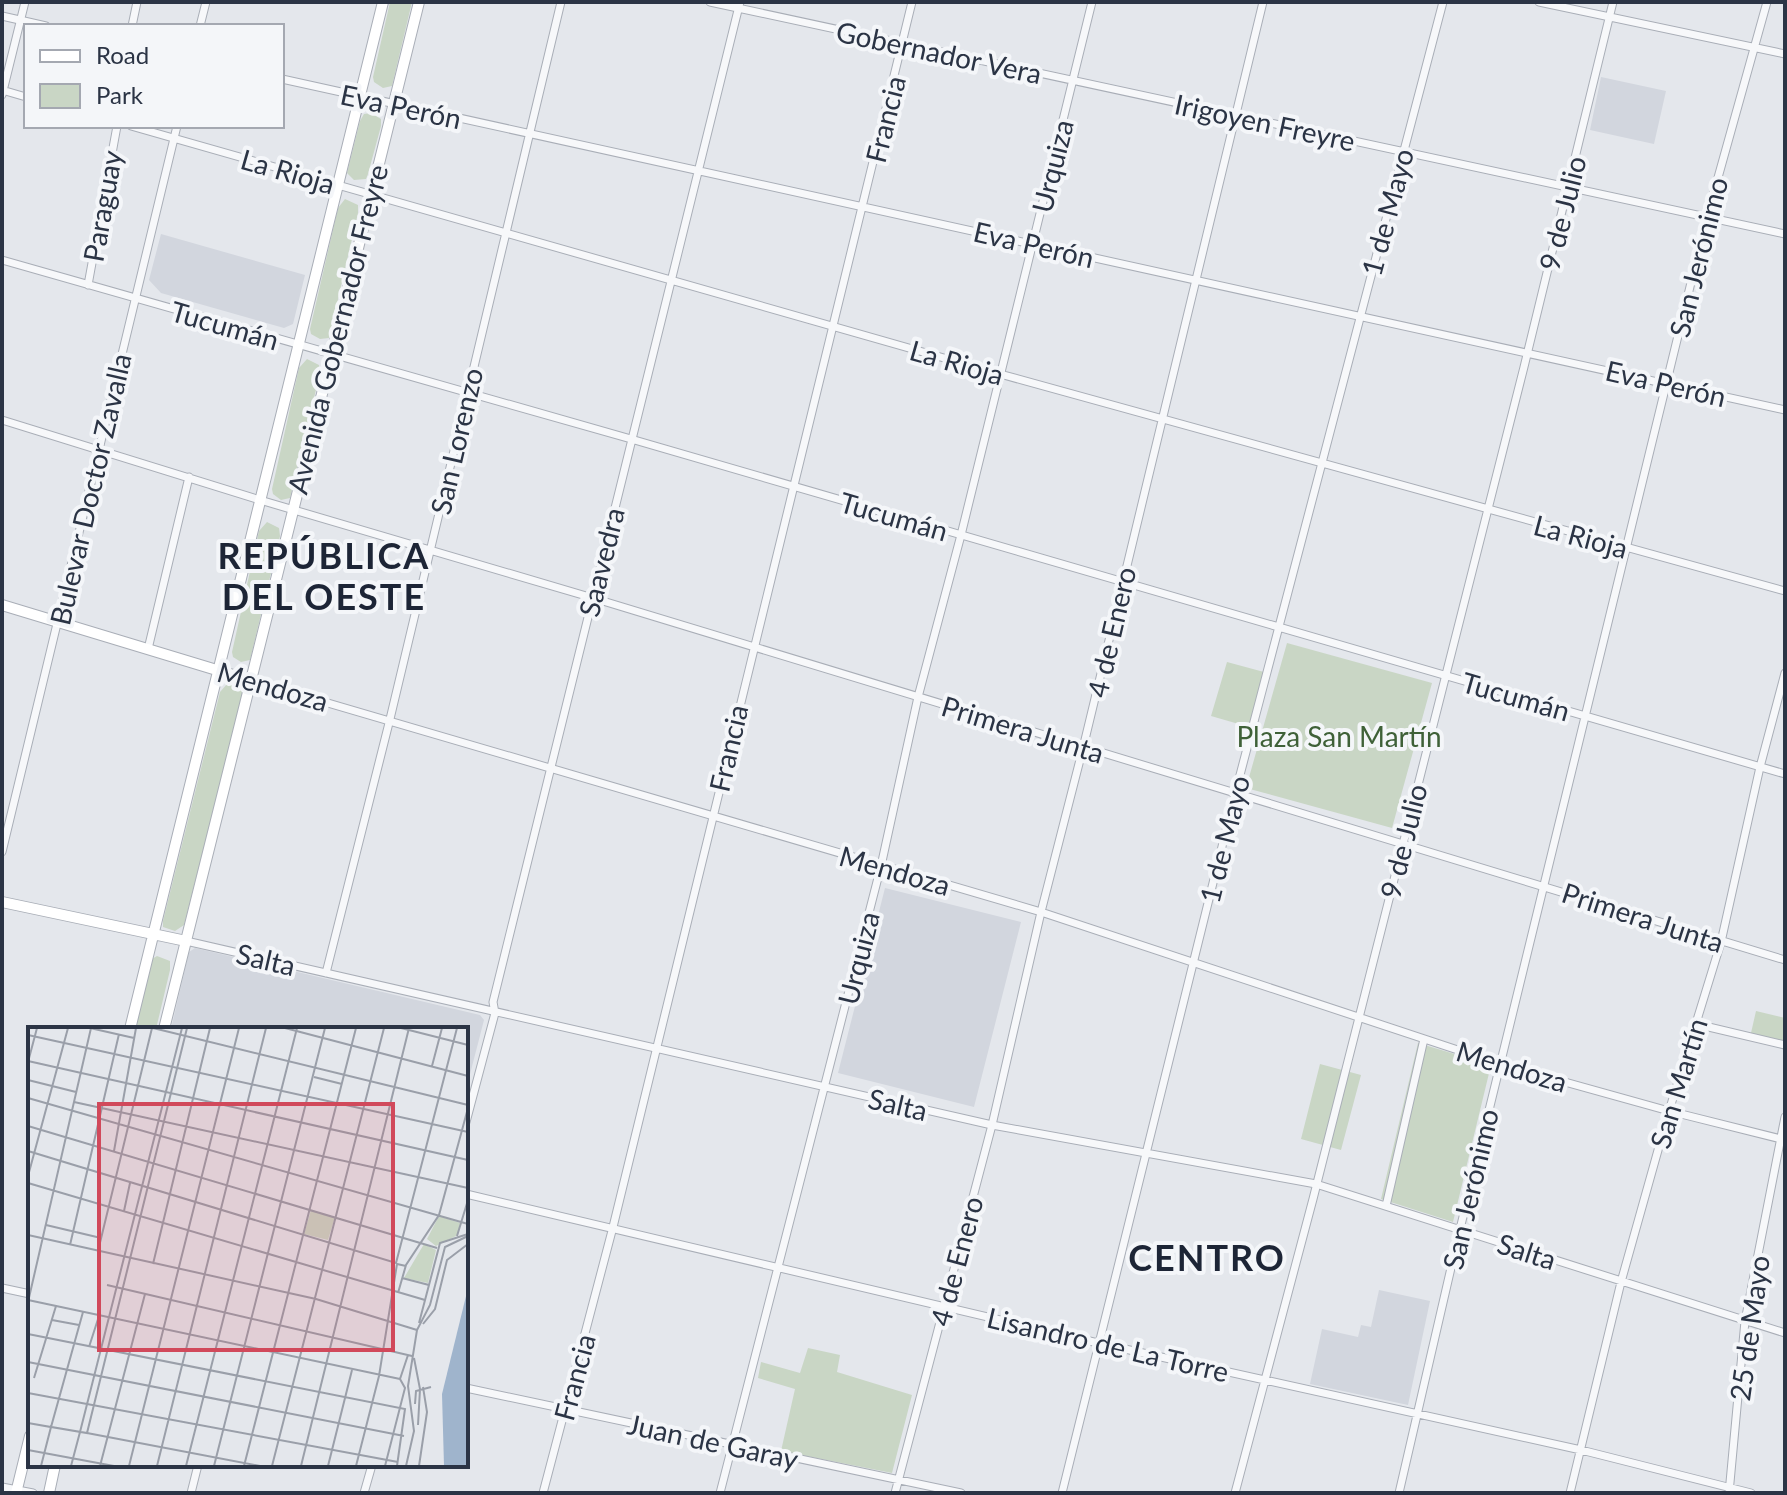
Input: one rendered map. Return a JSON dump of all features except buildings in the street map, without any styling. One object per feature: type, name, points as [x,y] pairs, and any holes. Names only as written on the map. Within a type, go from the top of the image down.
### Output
[{"type":"main road","name":"Avenida Gobernador Freyre","points":[[130,1027],[383,2]]},
{"type":"main road","name":"Avenida Gobernador Freyre","points":[[164,1027],[253,681],[292,509],[419,2]]},
{"type":"main road","name":"Mendoza","points":[[2,605],[253,681]]},
{"type":"main road","name":"Salta","points":[[2,902],[186,941]]},
{"type":"main road","points":[[16,1492],[28,1444]]},
{"type":"main road","points":[[49,1493],[55,1467]]},
{"type":"street","points":[[24,97],[2,92],[25,2]]},
{"type":"street","points":[[132,24],[137,2]]},
{"type":"street","points":[[200,24],[206,2]]},
{"type":"street","name":"San Lorenzo","points":[[326,973],[390,719],[561,2]]},
{"type":"street","name":"Gobernador Vera","points":[[710,2],[739,5],[1073,81]]},
{"type":"street","name":"Francia","points":[[543,1493],[613,1227],[752,647],[864,206],[912,2]]},
{"type":"street","name":"Urquiza","points":[[720,1493],[881,866],[918,697],[1092,2]]},
{"type":"street","name":"4 de Enero","points":[[895,1493],[992,1125],[1263,2]]},
{"type":"street","name":"1 de Mayo","points":[[1062,1493],[1235,794],[1443,2]]},
{"type":"street","points":[[1539,2],[1785,54]]},
{"type":"street","name":"9 de Julio","points":[[1235,1493],[1527,353],[1613,2]]},
{"type":"street","name":"San Jerónimo","points":[[1399,1493],[1460,1229],[1666,383],[1707,217],[1767,2]]},
{"type":"street","name":"Saavedra","points":[[468,1114],[495,1013],[493,1002],[549,767],[739,5]]},
{"type":"street","points":[[2,16],[37,24]]},
{"type":"street","name":"Eva Perón","points":[[284,79],[1785,410]]},
{"type":"street","name":"Irigoyen Freyre","points":[[1073,81],[1785,234]]},
{"type":"street","name":"Paraguay","points":[[88,285],[117,128]]},
{"type":"street","name":"La Rioja","points":[[138,128],[1000,374],[1785,591]]},
{"type":"street","name":"Bulevar Doctor Zavalla","points":[[2,852],[6,813],[59,621],[177,128]]},
{"type":"street","name":"Tucumán","points":[[2,260],[1785,774]]},
{"type":"street","name":"Primera Junta","points":[[2,420],[1785,960]]},
{"type":"street","points":[[148,649],[189,477]]},
{"type":"street","name":"San Martín","points":[[1570,1493],[1621,1282],[1721,942],[1760,767],[1785,673]]},
{"type":"street","name":"Mendoza","points":[[253,681],[1041,912],[1500,1064],[1783,1140]]},
{"type":"street","name":"Salta","points":[[186,941],[992,1125],[1316,1184],[1785,1333]]},
{"type":"street","points":[[1696,1024],[1785,1045]]},
{"type":"street","points":[[1386,1206],[1424,1039]]},
{"type":"street","name":"25 de Mayo","points":[[1730,1490],[1745,1321],[1783,1140],[1785,1117]]},
{"type":"street","name":"Lisandro de La Torre","points":[[468,1194],[1098,1343],[1581,1450],[1751,1493]]},
{"type":"street","points":[[2,1288],[28,1294]]},
{"type":"street","name":"Juan de Garay","points":[[468,1388],[961,1493]]},
{"type":"street","points":[[191,1493],[198,1467]]},
{"type":"street","points":[[364,1493],[371,1467]]},
{"type":"street","points":[[2,1487],[33,1493]]},
{"type":"shaded area","points":[[1601,77],[1666,91],[1654,144],[1590,130]]},
{"type":"shaded area","points":[[161,234],[305,275],[293,324],[284,328],[161,293],[149,280]]},
{"type":"shaded area","points":[[885,888],[1021,922],[974,1107],[838,1073]]},
{"type":"shaded area","points":[[195,948],[480,1015],[484,1020],[468,1082],[468,1027],[171,1027],[189,952]]},
{"type":"shaded area","points":[[1379,1290],[1430,1301],[1408,1405],[1310,1384],[1322,1329],[1358,1337],[1361,1325],[1371,1327]]},
{"type":"green space","points":[[390,2],[412,2],[392,86],[383,88],[374,82],[373,77]]},
{"type":"green space","points":[[371,113],[381,119],[381,126],[366,179],[354,180],[347,173],[360,121],[364,114]]},
{"type":"green space","points":[[345,199],[358,205],[358,213],[329,338],[320,339],[311,334],[310,329],[338,208]]},
{"type":"green space","points":[[307,359],[319,365],[320,373],[290,498],[281,500],[272,489],[299,368]]},
{"type":"green space","points":[[267,522],[279,528],[280,536],[250,660],[241,662],[233,657],[232,652],[259,531]]},
{"type":"green space","name":"Plaza San Martín","points":[[1287,643],[1432,683],[1392,828],[1246,788]]},
{"type":"green space","points":[[1227,662],[1264,672],[1249,727],[1211,716]]},
{"type":"green space","points":[[227,684],[238,685],[243,696],[184,925],[175,931],[163,927],[163,921],[220,692]]},
{"type":"green space","points":[[157,956],[170,961],[156,1027],[135,1027],[152,959]]},
{"type":"green space","points":[[1756,1011],[1785,1018],[1785,1041],[1751,1033]]},
{"type":"green space","points":[[1418,1043],[1491,1065],[1453,1222],[1381,1199]]},
{"type":"green space","points":[[1320,1064],[1361,1075],[1341,1150],[1301,1139]]},
{"type":"green space","points":[[808,1348],[840,1355],[837,1372],[912,1395],[892,1473],[781,1451],[795,1389],[758,1378],[761,1362],[800,1373]]},
{"type":"district","name":"REPÚBLICA DEL OESTE","points":[[324,576]]},
{"type":"district","name":"CENTRO","points":[[1207,1257]]}]
